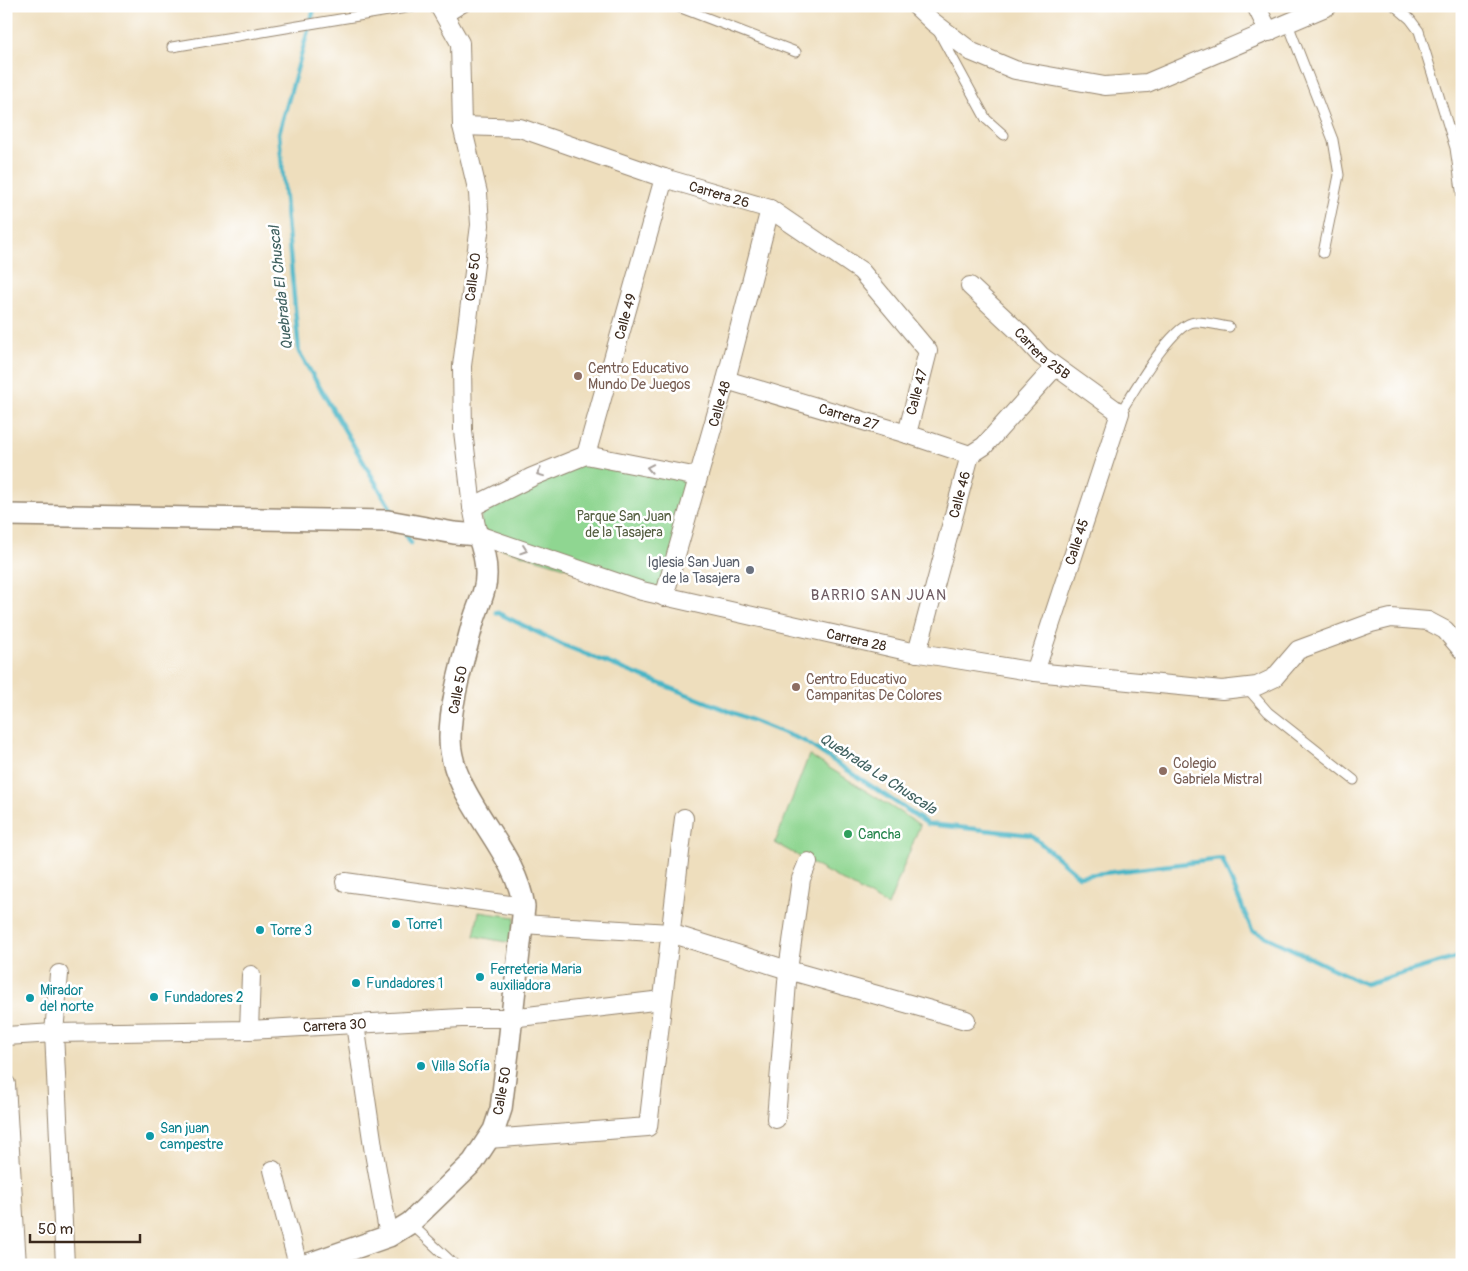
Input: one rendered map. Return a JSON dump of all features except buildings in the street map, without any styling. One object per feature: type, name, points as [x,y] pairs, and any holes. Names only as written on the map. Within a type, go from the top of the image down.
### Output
[{"type":"street","points":[[916,6],[933,22],[972,52],[1015,70],[1105,86],[1147,83],[1328,6]]},
{"type":"street","points":[[1256,6],[1269,32]]},
{"type":"street","name":"Calle 50","points":[[306,1265],[389,1236],[410,1223],[473,1162],[488,1140],[494,1130],[501,1109],[523,915],[522,894],[507,861],[464,786],[452,759],[450,737],[455,694],[472,624],[485,588],[485,553],[478,534],[472,507],[463,431],[462,366],[480,225],[478,193],[462,126],[460,43],[442,12]]},
{"type":"street","name":"Carrera 26","points":[[462,126],[520,128],[664,178],[770,209],[862,271],[928,351]]},
{"type":"street","name":"Calle 49","points":[[586,456],[664,178]]},
{"type":"street","name":"Calle 48","points":[[664,597],[726,380],[770,209]]},
{"type":"street","name":"Carrera 25B","points":[[970,286],[1021,334],[1041,356],[1120,413]]},
{"type":"street","name":"Calle 47","points":[[907,434],[928,351]]},
{"type":"street","name":"Calle 46","points":[[917,653],[970,455],[984,446],[1055,367]]},
{"type":"street","name":"Carrera 27","points":[[726,380],[907,434],[970,455]]},
{"type":"street","name":"Calle 45","points":[[1034,672],[1120,413]]},
{"type":"street","points":[[472,507],[532,477],[586,456],[698,477]]},
{"type":"street","points":[[6,515],[388,521],[454,533],[478,534]]},
{"type":"street","name":"Carrera 28","points":[[478,534],[664,597],[917,653],[1034,672],[1222,690],[1247,688],[1257,686],[1274,678],[1298,650],[1370,623],[1391,618],[1428,621],[1445,630],[1462,650]]},
{"type":"street","points":[[488,1140],[648,1127],[684,818]]},
{"type":"street","points":[[776,1119],[788,970],[801,879],[808,862]]},
{"type":"street","points":[[345,882],[523,915],[670,933],[788,970],[966,1020]]},
{"type":"street","points":[[59,974],[54,1033],[66,1265],[63,1265]]},
{"type":"street","points":[[249,1030],[251,975]]},
{"type":"street","name":"Carrera 30","points":[[6,1036],[54,1033],[249,1030],[461,1018],[511,1018],[662,1000]]},
{"type":"street","points":[[355,1024],[374,1153],[389,1236]]},
{"type":"street","points":[[6,1084],[17,1265]]},
{"type":"street","points":[[272,1170],[298,1265]]},
{"type":"lane","points":[[172,46],[418,6]]},
{"type":"lane","points":[[442,12],[466,6]]},
{"type":"lane","points":[[676,6],[796,52]]},
{"type":"lane","points":[[1395,6],[1410,19],[1419,31],[1456,148],[1462,197]]},
{"type":"lane","points":[[933,22],[986,119],[1004,135]]},
{"type":"lane","points":[[1288,24],[1333,140],[1340,175],[1323,253]]},
{"type":"lane","points":[[1120,413],[1168,340],[1178,330],[1194,322],[1229,327]]},
{"type":"lane","points":[[1247,688],[1268,712],[1354,780]]},
{"type":"lane","points":[[410,1223],[456,1265]]},
{"type":"green space","name":"Parque San Juan de la Tasajera","points":[[585,457],[696,479],[663,596],[483,543],[480,504]]},
{"type":"green space","name":"Cancha","points":[[809,755],[920,825],[888,906],[775,843]]},
{"type":"green space","points":[[479,912],[515,917],[511,943],[474,936]]},
{"type":"waterway","name":"Quebrada El Chuscal","points":[[315,6],[279,133],[299,352],[395,516]]},
{"type":"waterway","name":"Quebrada El Chuscal","points":[[404,531],[411,543]]},
{"type":"waterway","name":"Quebrada La Chuscala","points":[[496,612],[563,645],[804,741],[928,824],[1031,835],[1079,876],[1222,859],[1252,930],[1365,984],[1462,956]]},
{"type":"place","name":"Centro Educativo Mundo De Juegos","points":[[578,376]]},
{"type":"place","name":"Iglesia San Juan de la Tasajera","points":[[750,570]]},
{"type":"place","name":"Centro Educativo Campanitas De Colores","points":[[796,687]]},
{"type":"place","name":"Colegio Gabriela Mistral","points":[[1163,771]]},
{"type":"place","name":"Cancha","points":[[848,834]]},
{"type":"place","name":"Torre1","points":[[396,924]]},
{"type":"place","name":"Torre 3","points":[[260,930]]},
{"type":"place","name":"Ferreteria Maria auxiliadora","points":[[480,977]]},
{"type":"place","name":"Fundadores 1","points":[[356,983]]},
{"type":"place","name":"Fundadores 2","points":[[154,997]]},
{"type":"place","name":"Mirador del norte","points":[[30,998]]},
{"type":"place","name":"Villa Sofía","points":[[421,1066]]},
{"type":"place","name":"San juan campestre","points":[[150,1136]]},
{"type":"district","name":"BARRIO SAN JUAN","points":[[879,595]]}]
